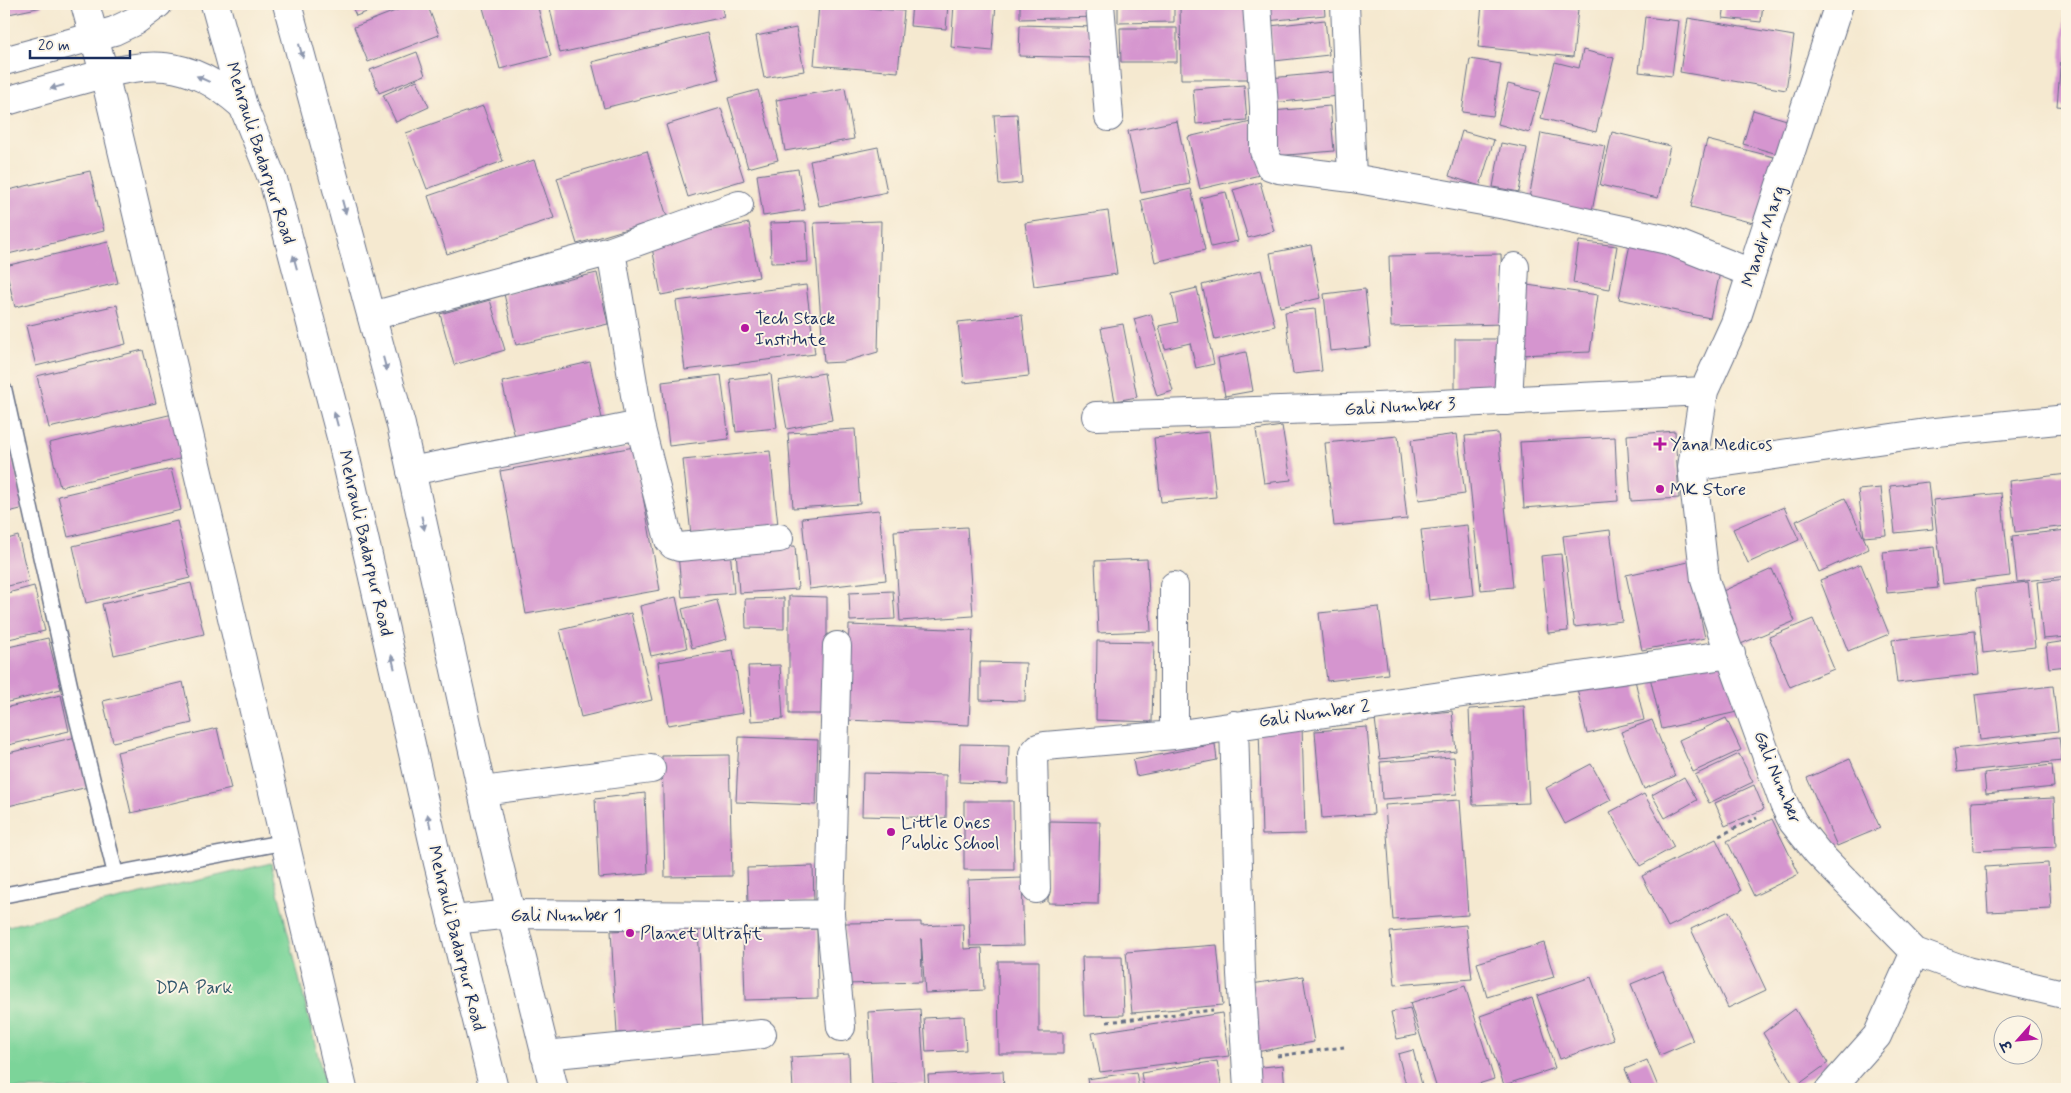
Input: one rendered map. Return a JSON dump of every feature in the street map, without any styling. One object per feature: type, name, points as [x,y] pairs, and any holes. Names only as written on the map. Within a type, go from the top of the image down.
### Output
[{"type":"street","points":[[84,4],[104,73],[343,1089]]},
{"type":"street","points":[[4,61],[92,35],[114,31],[135,21],[158,4]]},
{"type":"street","name":"Mehrauli Badarpur Road","points":[[215,4],[243,106],[274,183],[342,441],[452,920],[494,1089]]},
{"type":"street","points":[[288,4],[372,316],[411,471],[482,791],[554,1089]]},
{"type":"street","points":[[1100,4],[1109,117]]},
{"type":"street","points":[[1257,4],[1264,107],[1264,151],[1270,166],[1279,170],[1352,178],[1511,206],[1668,240],[1751,273]]},
{"type":"street","points":[[1345,4],[1352,178]]},
{"type":"street","name":"Mandir Marg","points":[[1692,467],[1704,391],[1734,323],[1839,4]]},
{"type":"street","points":[[4,102],[104,73],[154,66],[178,69],[202,77],[224,90],[243,106]]},
{"type":"street","points":[[372,316],[611,250],[739,205]]},
{"type":"street","points":[[611,250],[640,425],[668,540],[679,548],[779,538]]},
{"type":"street","points":[[1508,401],[1515,268]]},
{"type":"street","name":"Gali Number 3","points":[[1096,416],[1377,408],[1704,391]]},
{"type":"street","points":[[1692,467],[1926,433],[2067,419]]},
{"type":"street","points":[[411,471],[640,425]]},
{"type":"street","name":"Gali Number","points":[[1692,467],[1706,580],[1724,638],[1792,822],[1818,853],[1915,952],[1968,971],[2067,995]]},
{"type":"street","points":[[1174,586],[1174,735]]},
{"type":"street","points":[[837,646],[830,914],[841,1027]]},
{"type":"street","name":"Gali Number 2","points":[[1036,889],[1033,754],[1038,748],[1174,735],[1731,654]]},
{"type":"street","points":[[1234,725],[1243,1006],[1248,1089]]},
{"type":"street","points":[[482,791],[651,769]]},
{"type":"street","name":"Gali Number 1","points":[[452,920],[512,914],[734,916],[830,914]]},
{"type":"street","points":[[1830,1089],[1876,1036],[1915,952]]},
{"type":"street","points":[[545,1055],[762,1034]]},
{"type":"lane","points":[[4,390],[73,700],[115,872]]},
{"type":"lane","points":[[4,895],[115,872],[285,842]]},
{"type":"path","points":[[1719,836],[1784,804]]},
{"type":"path","points":[[1108,1022],[1243,1006]]},
{"type":"path","points":[[1246,1060],[1344,1047]]},
{"type":"green space","name":"DDA Park","points":[[271,863],[326,1089],[4,1089],[4,927]]},
{"type":"building","points":[[4,4],[42,4],[42,7],[4,15]]},
{"type":"building","points":[[351,4],[388,4],[356,16]]},
{"type":"building","points":[[413,4],[427,4],[439,35],[368,62],[354,27]]},
{"type":"building","points":[[482,4],[537,4],[551,56],[500,69]]},
{"type":"building","points":[[549,4],[721,4],[724,17],[560,53]]},
{"type":"building","points":[[819,4],[904,11],[898,72],[814,65]]},
{"type":"building","points":[[912,4],[948,4],[946,29],[910,26]]},
{"type":"building","points":[[954,4],[996,4],[992,51],[951,47]]},
{"type":"building","points":[[1020,4],[1098,4],[1099,17],[1020,19]]},
{"type":"building","points":[[1118,4],[1174,4],[1174,22],[1118,23]]},
{"type":"building","points":[[1180,4],[1248,4],[1249,79],[1181,79]]},
{"type":"building","points":[[1266,4],[1324,4],[1325,15],[1267,21]]},
{"type":"building","points":[[1482,4],[1529,4],[1578,9],[1573,57],[1478,47]]},
{"type":"building","points":[[1725,4],[1763,4],[1761,22],[1723,18]]},
{"type":"building","points":[[2065,8],[2067,9],[2067,107],[2057,106]]},
{"type":"building","points":[[1645,17],[1679,21],[1672,76],[1639,72]]},
{"type":"building","points":[[1688,18],[1794,36],[1786,90],[1680,72]]},
{"type":"building","points":[[1325,20],[1329,55],[1274,61],[1270,26]]},
{"type":"building","points":[[1020,25],[1095,27],[1094,58],[1019,56]]},
{"type":"building","points":[[796,28],[804,71],[764,78],[756,36]]},
{"type":"building","points":[[1120,28],[1177,28],[1177,62],[1121,62]]},
{"type":"building","points":[[707,33],[719,79],[604,108],[592,62]]},
{"type":"building","points":[[1583,50],[1614,58],[1596,132],[1541,118],[1555,62],[1579,68]]},
{"type":"building","points":[[417,52],[425,75],[379,93],[370,70]]},
{"type":"building","points":[[1470,59],[1501,64],[1493,116],[1462,112]]},
{"type":"building","points":[[1335,72],[1338,96],[1273,103],[1270,78]]},
{"type":"building","points":[[417,80],[429,107],[396,122],[383,95]]},
{"type":"building","points":[[1508,84],[1540,92],[1529,133],[1498,124]]},
{"type":"building","points":[[1244,85],[1247,120],[1196,124],[1193,89]]},
{"type":"building","points":[[845,88],[854,139],[785,151],[776,100]]},
{"type":"building","points":[[758,90],[778,160],[748,168],[728,98]]},
{"type":"building","points":[[483,106],[503,161],[427,189],[406,133]]},
{"type":"building","points":[[1330,106],[1334,151],[1276,156],[1272,111]]},
{"type":"building","points":[[721,108],[744,180],[688,197],[666,125]]},
{"type":"building","points":[[1753,110],[1790,121],[1781,155],[1743,144]]},
{"type":"building","points":[[1017,114],[1022,183],[999,185],[994,115]]},
{"type":"building","points":[[1177,121],[1190,184],[1141,193],[1128,131]]},
{"type":"building","points":[[1251,122],[1264,174],[1200,189],[1188,137]]},
{"type":"building","points":[[1462,131],[1494,140],[1480,186],[1449,176]]},
{"type":"building","points":[[1612,132],[1670,146],[1658,198],[1600,185]]},
{"type":"building","points":[[1541,133],[1605,146],[1591,216],[1528,204]]},
{"type":"building","points":[[1707,140],[1774,157],[1757,224],[1691,207]]},
{"type":"building","points":[[1501,143],[1527,148],[1519,192],[1493,187]]},
{"type":"building","points":[[878,147],[887,192],[819,206],[810,161]]},
{"type":"building","points":[[647,151],[667,217],[577,244],[557,178]]},
{"type":"building","points":[[534,160],[554,218],[447,254],[428,196]]},
{"type":"building","points":[[798,169],[805,210],[763,216],[757,175]]},
{"type":"building","points":[[90,171],[104,231],[4,255],[4,191]]},
{"type":"building","points":[[1260,182],[1274,231],[1248,238],[1233,190]]},
{"type":"building","points":[[1191,189],[1205,250],[1155,262],[1141,200]]},
{"type":"building","points":[[1226,192],[1238,241],[1211,247],[1200,198]]},
{"type":"building","points":[[1108,211],[1117,274],[1034,286],[1025,223]]},
{"type":"building","points":[[881,221],[878,352],[843,362],[824,363],[814,223]]},
{"type":"building","points":[[806,222],[808,262],[771,263],[770,223]]},
{"type":"building","points":[[749,223],[759,277],[661,295],[651,242]]},
{"type":"building","points":[[1579,241],[1617,246],[1610,289],[1573,283]]},
{"type":"building","points":[[108,242],[118,283],[15,307],[5,266]]},
{"type":"building","points":[[1630,244],[1722,263],[1710,318],[1619,299]]},
{"type":"building","points":[[1311,245],[1321,298],[1280,307],[1270,253]]},
{"type":"building","points":[[1501,254],[1503,324],[1391,327],[1389,256]]},
{"type":"building","points":[[1261,270],[1275,326],[1215,340],[1202,285]]},
{"type":"building","points":[[597,273],[608,324],[516,345],[504,294]]},
{"type":"building","name":"Tech Stack Institute","points":[[806,285],[815,354],[685,370],[676,301]]},
{"type":"building","points":[[1527,285],[1598,295],[1590,352],[1519,355]]},
{"type":"building","points":[[1197,288],[1214,364],[1196,368],[1190,343],[1165,349],[1159,326],[1178,322],[1172,294]]},
{"type":"building","points":[[1365,289],[1371,347],[1330,351],[1324,294]]},
{"type":"building","points":[[490,300],[505,350],[454,365],[440,314]]},
{"type":"building","points":[[117,305],[126,344],[36,366],[26,326]]},
{"type":"building","points":[[1315,309],[1322,371],[1293,374],[1285,312]]},
{"type":"building","points":[[1151,314],[1173,391],[1157,396],[1134,319]]},
{"type":"building","points":[[1022,315],[1029,376],[964,383],[958,322]]},
{"type":"building","points":[[1123,324],[1137,397],[1115,401],[1101,328]]},
{"type":"building","points":[[1455,339],[1497,339],[1498,395],[1455,396]]},
{"type":"building","points":[[143,350],[156,403],[49,428],[37,376]]},
{"type":"building","points":[[1246,352],[1253,391],[1225,396],[1218,358]]},
{"type":"building","points":[[590,362],[603,423],[516,442],[502,382]]},
{"type":"building","points":[[824,373],[832,420],[787,429],[778,381]]},
{"type":"building","points":[[771,374],[777,428],[736,432],[730,379]]},
{"type":"building","points":[[721,375],[729,439],[669,446],[662,382]]},
{"type":"building","points":[[173,414],[183,458],[60,487],[49,443]]},
{"type":"building","points":[[4,425],[25,508],[4,513]]},
{"type":"building","points":[[1282,426],[1291,480],[1264,483],[1256,430]]},
{"type":"building","points":[[855,429],[860,504],[793,508],[788,433]]},
{"type":"building","points":[[1675,431],[1679,498],[1631,501],[1627,435]]},
{"type":"building","points":[[1209,432],[1216,497],[1161,502],[1154,438]]},
{"type":"building","points":[[1498,433],[1513,587],[1481,590],[1465,436]]},
{"type":"building","points":[[1457,434],[1465,494],[1419,500],[1411,440]]},
{"type":"building","points":[[1398,436],[1407,519],[1334,526],[1325,443]]},
{"type":"building","points":[[1615,437],[1618,501],[1524,508],[1520,442]]},
{"type":"building","points":[[634,447],[660,590],[526,614],[500,471]]},
{"type":"building","points":[[770,451],[778,525],[691,535],[683,460]]},
{"type":"building","points":[[171,469],[181,510],[68,537],[58,496]]},
{"type":"building","points":[[2067,474],[2067,526],[2015,532],[2009,481]]},
{"type":"building","points":[[1928,482],[1933,529],[1895,533],[1890,486]]},
{"type":"building","points":[[1881,488],[1886,535],[1864,537],[1858,490]]},
{"type":"building","points":[[2001,493],[2010,576],[1943,584],[1933,500]]},
{"type":"building","points":[[1845,498],[1869,549],[1819,572],[1796,521]]},
{"type":"building","points":[[1784,507],[1799,540],[1748,563],[1733,529]]},
{"type":"building","points":[[879,510],[886,580],[809,589],[802,518]]},
{"type":"building","points":[[177,521],[190,578],[86,603],[73,546]]},
{"type":"building","points":[[1467,525],[1474,595],[1429,600],[1421,530]]},
{"type":"building","points":[[967,527],[973,616],[900,621],[894,531]]},
{"type":"building","points":[[1610,530],[1622,621],[1574,627],[1563,536]]},
{"type":"building","points":[[2067,530],[2067,576],[2017,582],[2012,536]]},
{"type":"building","points":[[18,536],[29,581],[4,587],[4,540]]},
{"type":"building","points":[[795,546],[798,589],[739,593],[736,550]]},
{"type":"building","points":[[1934,547],[1938,588],[1887,593],[1883,552]]},
{"type":"building","points":[[730,550],[734,593],[682,597],[678,554]]},
{"type":"building","points":[[1561,554],[1568,631],[1548,633],[1541,556]]},
{"type":"building","points":[[1147,559],[1151,631],[1098,633],[1095,561]]},
{"type":"building","points":[[1689,562],[1705,638],[1642,650],[1626,575]]},
{"type":"building","points":[[1861,564],[1889,634],[1848,651],[1820,580]]},
{"type":"building","points":[[1772,569],[1795,621],[1736,646],[1714,595]]},
{"type":"building","points":[[2067,579],[2067,637],[2043,639],[2037,582]]},
{"type":"building","points":[[2028,582],[2035,647],[1983,653],[1976,588]]},
{"type":"building","points":[[191,583],[204,634],[114,655],[102,604]]},
{"type":"building","points":[[34,586],[45,631],[4,640],[4,594]]},
{"type":"building","points":[[893,591],[895,619],[850,621],[849,593]]},
{"type":"building","points":[[789,596],[827,597],[827,714],[789,714]]},
{"type":"building","points":[[676,597],[687,648],[651,656],[640,606]]},
{"type":"building","points":[[784,598],[784,629],[746,628],[745,599]]},
{"type":"building","points":[[717,600],[727,639],[692,648],[682,609]]},
{"type":"building","points":[[1379,607],[1388,674],[1327,681],[1319,613]]},
{"type":"building","points":[[631,613],[652,700],[581,717],[560,630]]},
{"type":"building","points":[[1813,619],[1834,669],[1790,687],[1769,637]]},
{"type":"building","points":[[849,625],[973,630],[969,725],[846,720]]},
{"type":"building","points":[[1975,631],[1979,674],[1897,683],[1892,640]]},
{"type":"building","points":[[48,638],[61,689],[4,703],[4,648]]},
{"type":"building","points":[[1097,641],[1154,642],[1152,722],[1096,720]]},
{"type":"building","points":[[2067,641],[2067,666],[2049,668],[2046,644]]},
{"type":"building","points":[[733,650],[743,713],[668,725],[658,662]]},
{"type":"building","points":[[1725,660],[1737,712],[1662,729],[1650,677]]},
{"type":"building","points":[[980,662],[1026,663],[1025,701],[980,700]]},
{"type":"building","points":[[780,665],[783,719],[751,721],[748,666]]},
{"type":"building","points":[[1633,671],[1644,720],[1587,734],[1576,684]]},
{"type":"building","points":[[183,682],[192,723],[113,742],[103,701]]},
{"type":"building","points":[[2053,686],[2058,731],[1980,740],[1975,695]]},
{"type":"building","points":[[61,695],[69,731],[4,746],[4,708]]},
{"type":"building","points":[[1524,706],[1529,803],[1473,805],[1469,709]]},
{"type":"building","points":[[1452,711],[1456,751],[1380,759],[1375,719]]},
{"type":"building","points":[[1726,718],[1741,750],[1693,772],[1679,740]]},
{"type":"building","points":[[1652,720],[1675,776],[1644,789],[1621,732]]},
{"type":"building","points":[[1302,725],[1305,834],[1262,835],[1259,727]]},
{"type":"building","points":[[1367,727],[1374,814],[1322,818],[1315,731]]},
{"type":"building","points":[[217,728],[231,789],[131,813],[117,752]]},
{"type":"building","points":[[76,737],[88,787],[4,807],[4,754]]},
{"type":"building","points":[[739,737],[818,740],[816,805],[736,802]]},
{"type":"building","points":[[2059,737],[2062,761],[1957,772],[1954,749]]},
{"type":"building","points":[[960,744],[1009,745],[1008,784],[959,782]]},
{"type":"building","points":[[1215,744],[1217,760],[1136,776],[1133,760]]},
{"type":"building","points":[[1739,754],[1753,782],[1709,803],[1695,775]]},
{"type":"building","points":[[729,755],[732,876],[665,877],[662,756]]},
{"type":"building","points":[[1454,757],[1457,794],[1382,799],[1380,762]]},
{"type":"building","points":[[1850,759],[1880,828],[1837,846],[1807,778]]},
{"type":"building","points":[[1591,764],[1611,800],[1565,824],[1546,788]]},
{"type":"building","points":[[2052,765],[2054,787],[1986,794],[1984,773]]},
{"type":"building","points":[[863,773],[946,775],[946,818],[862,816]]},
{"type":"building","points":[[1684,777],[1697,800],[1665,818],[1652,795]]},
{"type":"building","points":[[1754,785],[1764,809],[1725,826],[1715,803]]},
{"type":"building","points":[[645,793],[648,874],[599,878],[595,799]]},
{"type":"building","points":[[1644,794],[1674,847],[1640,866],[1610,812]]},
{"type":"building","points":[[2054,798],[2056,847],[1973,851],[1971,802]]},
{"type":"building","points":[[1460,800],[1468,915],[1393,920],[1385,805]]},
{"type":"building","points":[[964,801],[1013,801],[1014,870],[964,870]]},
{"type":"building","points":[[1772,819],[1799,874],[1754,896],[1727,841]]},
{"type":"building","points":[[1050,821],[1100,822],[1098,904],[1048,903]]},
{"type":"building","points":[[1716,839],[1741,891],[1668,927],[1642,876]]},
{"type":"building","points":[[2048,863],[2051,909],[1988,912],[1985,867]]},
{"type":"building","points":[[813,866],[814,902],[748,904],[747,868]]},
{"type":"building","points":[[1022,878],[1024,945],[970,946],[968,880]]},
{"type":"building","points":[[1729,911],[1766,990],[1728,1008],[1691,929]]},
{"type":"building","points":[[921,922],[921,926],[963,924],[964,949],[982,948],[984,990],[925,993],[921,938],[922,982],[846,984],[845,923]]},
{"type":"building","points":[[1466,925],[1472,979],[1395,985],[1390,932]]},
{"type":"building","points":[[698,927],[703,1029],[617,1033],[611,931]]},
{"type":"building","points":[[817,929],[818,998],[745,1000],[743,931]]},
{"type":"building","points":[[1544,943],[1554,977],[1487,997],[1477,963]]},
{"type":"building","points":[[1217,945],[1223,1005],[1132,1013],[1126,952]]},
{"type":"building","points":[[1082,957],[1122,957],[1124,1015],[1084,1016]]},
{"type":"building","points":[[998,961],[1039,961],[1039,1032],[1063,1032],[1063,1054],[999,1054]]},
{"type":"building","points":[[1663,971],[1693,1041],[1660,1055],[1631,984]]},
{"type":"building","points":[[1303,976],[1314,1042],[1256,1052],[1245,985]]},
{"type":"building","points":[[1591,977],[1614,1040],[1560,1059],[1537,996]]},
{"type":"building","points":[[1465,986],[1494,1079],[1463,1089],[1437,1089],[1410,1003]]},
{"type":"building","points":[[1532,998],[1555,1068],[1504,1085],[1480,1016]]},
{"type":"building","points":[[1410,1008],[1417,1035],[1397,1039],[1391,1012]]},
{"type":"building","points":[[920,1009],[925,1083],[872,1086],[868,1012]]},
{"type":"building","points":[[1795,1009],[1828,1063],[1795,1087],[1763,1033]]},
{"type":"building","points":[[1222,1013],[1229,1056],[1100,1072],[1092,1033]]},
{"type":"building","points":[[964,1016],[966,1050],[926,1052],[924,1018]]},
{"type":"building","points":[[1413,1050],[1423,1089],[1407,1089],[1398,1054]]},
{"type":"building","points":[[849,1054],[850,1089],[793,1089],[791,1057]]},
{"type":"building","points":[[1647,1060],[1659,1089],[1633,1089],[1625,1069]]},
{"type":"building","points":[[1217,1061],[1222,1089],[1144,1089],[1141,1073]]},
{"type":"building","points":[[1283,1065],[1285,1089],[1255,1089],[1252,1068]]},
{"type":"building","points":[[1003,1071],[1004,1089],[929,1089],[928,1075]]},
{"type":"building","points":[[1136,1072],[1139,1089],[1089,1089],[1087,1079]]},
{"type":"place","name":"Tech Stack Institute","points":[[745,328]]},
{"type":"place","name":"Yana Medicos","points":[[1660,444]]},
{"type":"place","name":"MK Store","points":[[1660,489]]},
{"type":"place","name":"Little Ones Public School","points":[[891,832]]},
{"type":"place","name":"Planet Ultrafit","points":[[630,933]]}]
